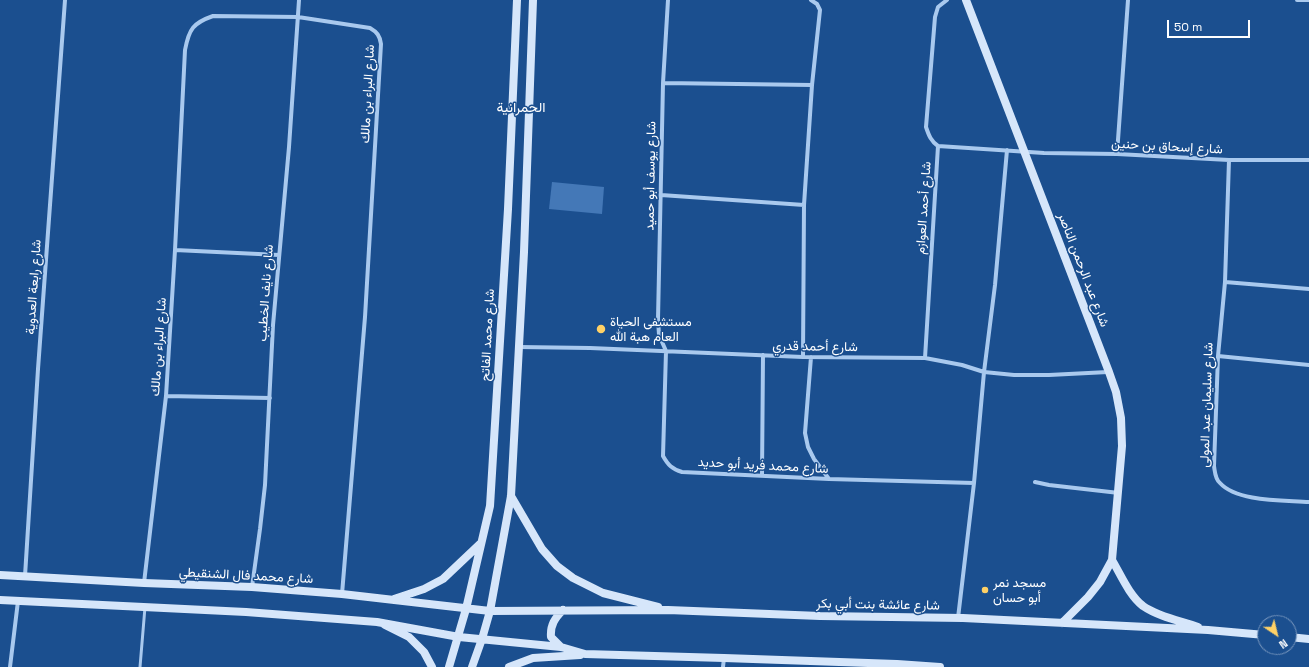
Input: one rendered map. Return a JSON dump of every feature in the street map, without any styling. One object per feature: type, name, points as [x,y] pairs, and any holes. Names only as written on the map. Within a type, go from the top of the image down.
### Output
[{"type":"main road","name":"شارع محمد الفاتح","points":[[449,667],[466,609],[490,506],[508,209],[517,0]]},
{"type":"main road","points":[[472,667],[490,611],[511,496],[524,252],[534,0]]},
{"type":"main road","name":"شارع عبد الرحمن الناصر","points":[[966,0],[1109,372],[1116,392],[1121,418],[1122,446],[1112,560],[1100,582],[1062,623]]},
{"type":"main road","points":[[511,496],[542,549],[557,566],[573,578],[603,593],[668,610]]},
{"type":"main road","points":[[392,600],[424,589],[443,579],[481,544]]},
{"type":"main road","points":[[1112,560],[1133,595],[1142,605],[1154,612],[1208,630]]},
{"type":"main road","name":"شارع محمد فال الشنقيطي","points":[[0,575],[252,587],[342,594],[490,611]]},
{"type":"main road","points":[[0,600],[246,612],[377,622],[459,636],[561,647],[585,654]]},
{"type":"main road","points":[[561,647],[551,637],[550,629],[563,610]]},
{"type":"main road","name":"شارع عائشة بنت أبي بكر","points":[[490,611],[668,610],[820,616],[958,618],[1208,630],[1257,634]]},
{"type":"main road","points":[[377,622],[409,637],[424,652],[432,667]]},
{"type":"main road","points":[[1297,638],[1309,639]]},
{"type":"main road","points":[[509,667],[533,658],[585,654],[940,667]]},
{"type":"main road","points":[[832,662],[846,667]]},
{"type":"street","name":"شارع رابعة العدوية","points":[[25,576],[38,369],[65,0]]},
{"type":"street","name":"شارع نايف الخطيب","points":[[252,587],[265,485],[273,325],[289,147],[299,0]]},
{"type":"street","name":"شارع يوسف أبو حميد","points":[[666,351],[659,335],[658,319],[663,83],[668,0]]},
{"type":"street","points":[[803,357],[804,205],[812,85],[820,10],[817,4],[811,0]]},
{"type":"street","points":[[938,146],[932,142],[926,127],[935,17],[938,7],[947,0]]},
{"type":"street","points":[[1117,154],[1128,0]]},
{"type":"street","points":[[1297,0],[1309,0]]},
{"type":"street","name":"شارع البراء بن مالك","points":[[144,583],[166,396],[185,50],[188,35],[193,27],[201,21],[213,16],[298,17],[370,28],[376,32],[380,38],[381,44],[365,317],[342,594]]},
{"type":"street","points":[[663,83],[812,85]]},
{"type":"street","name":"شارع أحمد العوازم","points":[[924,358],[938,146],[1025,151]]},
{"type":"street","points":[[958,618],[974,483],[984,372],[995,285],[1007,150]]},
{"type":"street","name":"شارع إسحاق بن حنين","points":[[1025,151],[1229,160],[1309,160]]},
{"type":"street","name":"شارع سليمان عبد المولى","points":[[1229,160],[1225,282],[1218,356],[1214,466],[1215,475],[1219,482],[1228,490],[1242,496],[1309,502]]},
{"type":"street","points":[[661,194],[804,205]]},
{"type":"street","points":[[175,250],[279,255]]},
{"type":"street","points":[[1225,282],[1309,289]]},
{"type":"street","name":"شارع أحمد قدري","points":[[519,347],[803,357],[924,358],[962,365],[984,372],[1014,375],[1109,372]]},
{"type":"street","name":"شارع محمد فريد أبو حديد","points":[[666,351],[664,456],[668,464],[674,469],[682,472],[762,476],[974,483]]},
{"type":"street","points":[[762,476],[763,355]]},
{"type":"street","points":[[1218,356],[1309,365]]},
{"type":"street","points":[[811,357],[805,433],[808,447],[814,459],[829,479]]},
{"type":"street","points":[[166,396],[270,398]]},
{"type":"street","points":[[1035,482],[1048,485],[1119,493]]},
{"type":"street","points":[[10,667],[18,601]]},
{"type":"street","points":[[723,667],[724,658]]},
{"type":"lane","points":[[140,667],[145,607]]},
{"type":"building","points":[[552,182],[604,187],[602,214],[549,209]]},
{"type":"place","name":"مستشفى الحياة العام هبة الله","points":[[601,329]]},
{"type":"place","name":"مسجد نمر أبو حسان","points":[[985,590]]},
{"type":"district","name":"الحمرانية","points":[[521,108]]}]
